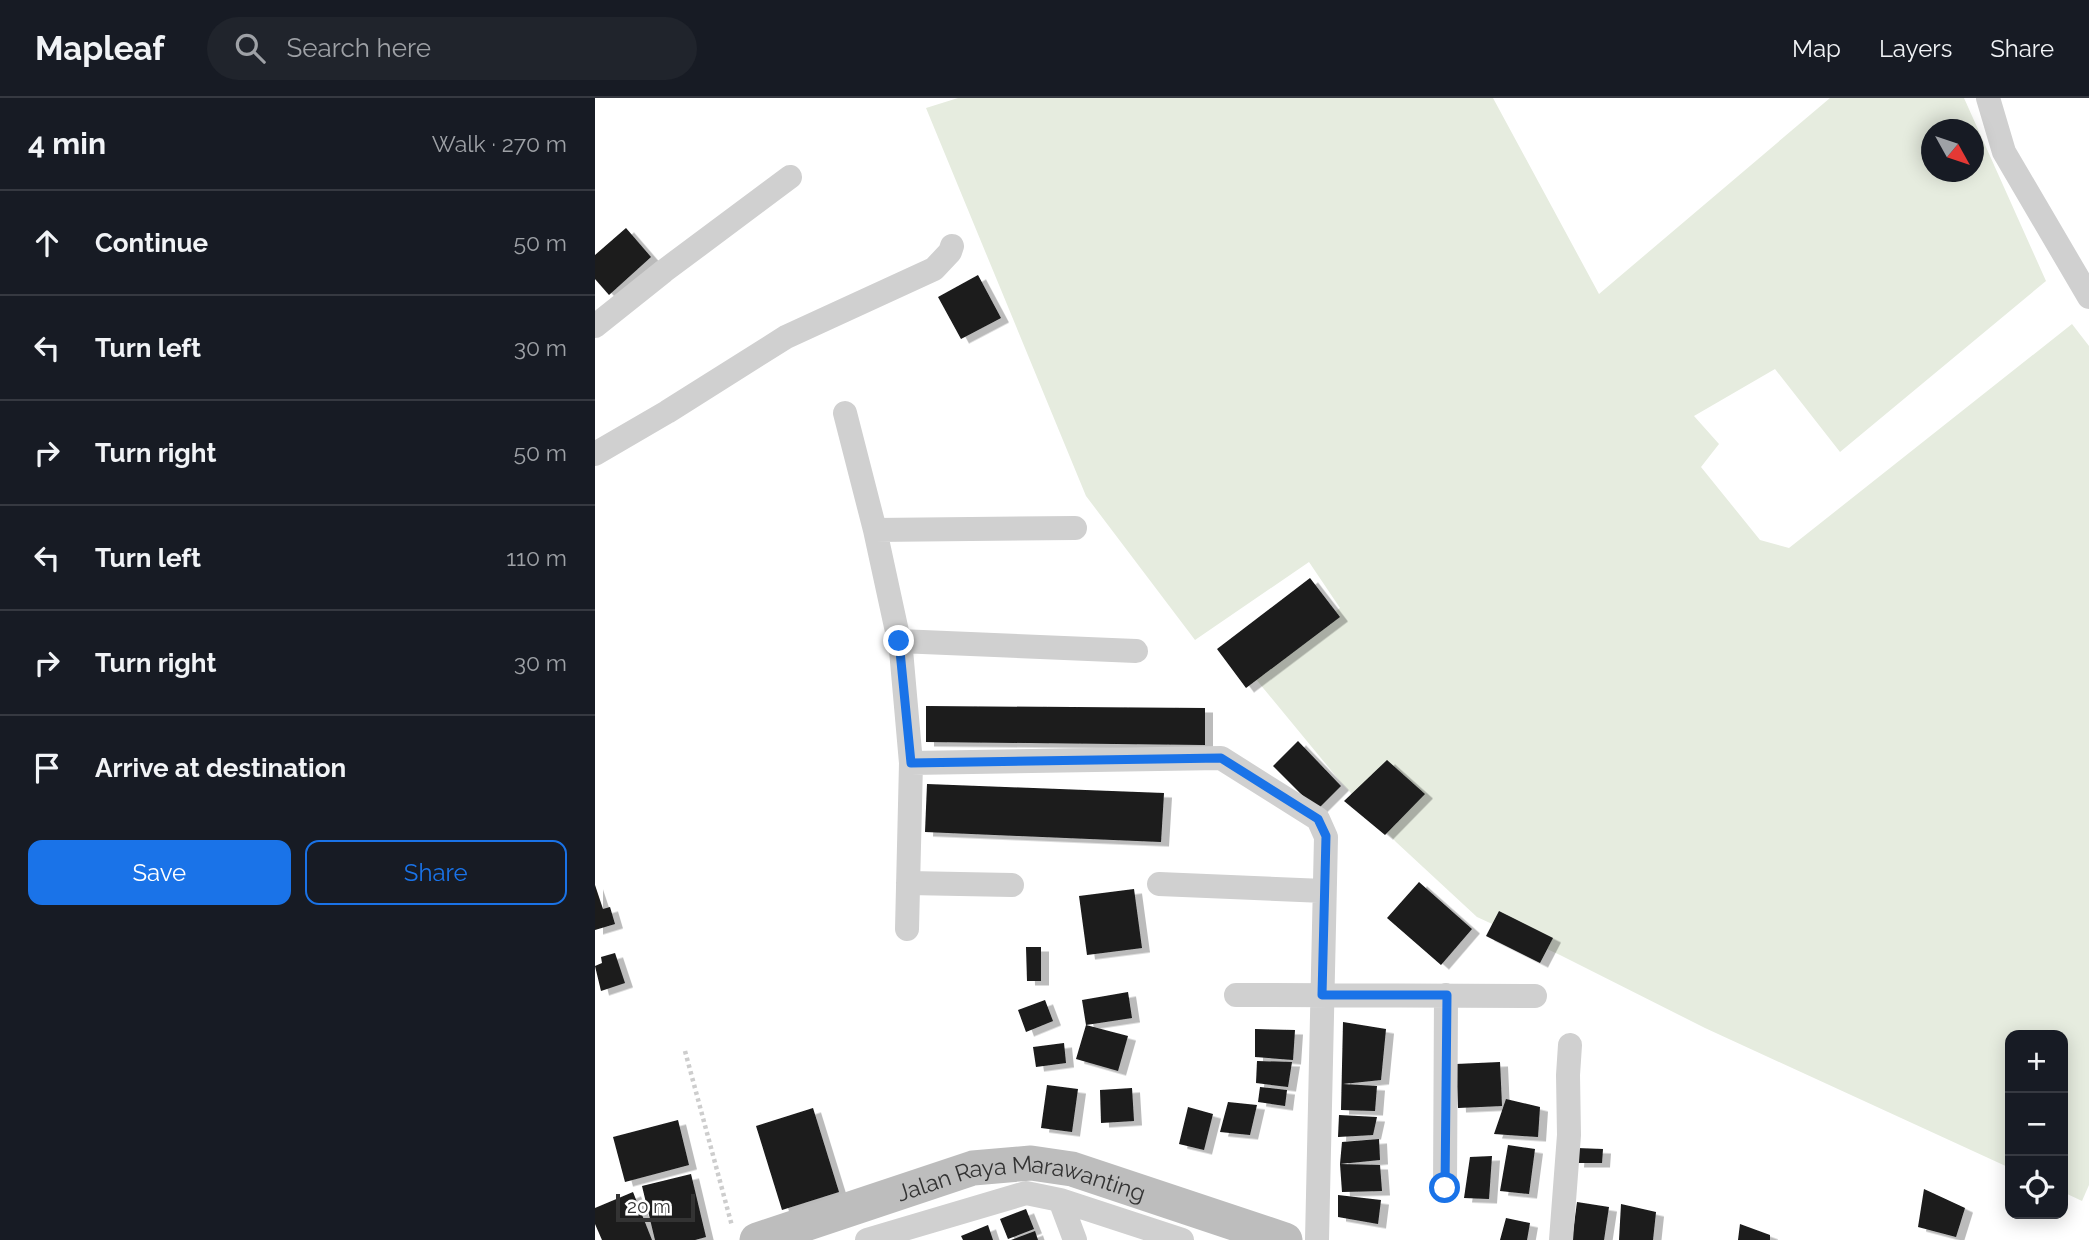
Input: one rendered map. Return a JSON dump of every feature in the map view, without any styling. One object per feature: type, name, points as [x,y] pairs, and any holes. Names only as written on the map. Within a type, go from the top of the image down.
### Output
[{"type":"street","points":[[1988,98],[2004,152],[2089,297]]},
{"type":"street","points":[[595,326],[790,177]]},
{"type":"street","points":[[595,454],[786,337],[933,269],[950,252],[952,246]]},
{"type":"street","points":[[845,413],[875,530],[899,641],[911,763],[907,929]]},
{"type":"street","points":[[875,530],[1075,528]]},
{"type":"street","points":[[899,641],[1136,650]]},
{"type":"street","points":[[911,763],[1221,758],[1318,819],[1326,836],[1317,1240]]},
{"type":"street","points":[[908,883],[1012,885]]},
{"type":"street","points":[[1159,884],[1325,891]]},
{"type":"street","points":[[1236,995],[1535,996]]},
{"type":"street","points":[[1445,1188],[1447,995]]},
{"type":"street","points":[[1561,1240],[1569,1135],[1570,1045]]},
{"type":"street","name":"Jalan Raya Marawanting","points":[[753,1236],[973,1168],[1031,1163],[1072,1170],[1285,1240]]},
{"type":"street","points":[[867,1240],[923,1232],[1025,1193],[1060,1200],[1182,1240]]},
{"type":"street","points":[[1060,1200],[1075,1240]]},
{"type":"path","points":[[685,1051],[753,1236]]},
{"type":"shaded area","points":[[958,98],[1493,98],[1599,294],[1830,98],[1964,98],[1973,119],[1921,119],[1921,182],[1984,182],[1984,143],[2046,281],[1840,452],[1775,369],[1694,416],[1719,444],[1701,467],[1760,540],[1789,548],[2072,324],[2089,346],[2089,1185],[2082,1201],[2068,1194],[2068,1030],[2005,1030],[2005,1166],[1705,1028],[1560,955],[1477,917],[1396,842],[1339,780],[1250,672],[1340,608],[1309,562],[1195,640],[1086,496],[926,108]]},
{"type":"building","points":[[626,228],[651,257],[609,295],[595,279],[595,255]]},
{"type":"building","points":[[978,275],[1001,318],[961,339],[938,297]]},
{"type":"building","points":[[1310,578],[1340,617],[1246,688],[1217,649]]},
{"type":"building","points":[[926,706],[1205,708],[1205,745],[926,742]]},
{"type":"building","points":[[1298,741],[1341,786],[1317,810],[1273,766]]},
{"type":"building","points":[[1387,760],[1425,794],[1385,835],[1344,801]]},
{"type":"building","points":[[927,784],[1164,793],[1161,842],[925,832]]},
{"type":"building","points":[[1419,882],[1472,929],[1441,965],[1387,918]]},
{"type":"building","points":[[595,885],[603,909],[610,907],[615,924],[595,930]]},
{"type":"building","points":[[1134,889],[1142,948],[1087,955],[1079,896]]},
{"type":"building","points":[[1499,911],[1553,938],[1540,963],[1486,936]]},
{"type":"building","points":[[1026,947],[1041,947],[1041,981],[1027,981]]},
{"type":"building","points":[[615,953],[625,983],[601,991],[595,966],[602,963],[601,957]]},
{"type":"building","points":[[1128,992],[1132,1018],[1086,1025],[1082,1000]]},
{"type":"building","points":[[1045,1000],[1053,1021],[1026,1032],[1018,1010]]},
{"type":"building","points":[[1343,1022],[1386,1029],[1381,1080],[1343,1084],[1377,1086],[1375,1111],[1341,1110]]},
{"type":"building","points":[[1086,1025],[1128,1036],[1118,1071],[1076,1059]]},
{"type":"building","points":[[1255,1029],[1295,1030],[1293,1060],[1255,1057]]},
{"type":"building","points":[[1064,1043],[1066,1063],[1036,1067],[1033,1047]]},
{"type":"building","points":[[1257,1061],[1292,1062],[1288,1087],[1256,1083]]},
{"type":"building","points":[[1500,1062],[1502,1106],[1458,1108],[1456,1064]]},
{"type":"building","points":[[1047,1085],[1078,1089],[1072,1132],[1041,1128]]},
{"type":"building","points":[[1260,1087],[1287,1090],[1285,1106],[1258,1102]]},
{"type":"building","points":[[1132,1088],[1134,1121],[1101,1123],[1100,1090]]},
{"type":"building","points":[[1506,1099],[1540,1107],[1538,1137],[1494,1134]]},
{"type":"building","points":[[1228,1102],[1257,1105],[1250,1135],[1220,1132]]},
{"type":"building","points":[[1188,1107],[1213,1114],[1204,1150],[1179,1144]]},
{"type":"building","points":[[813,1108],[839,1192],[782,1210],[756,1126]]},
{"type":"building","points":[[1339,1115],[1377,1117],[1373,1135],[1338,1137]]},
{"type":"building","points":[[678,1120],[689,1165],[625,1182],[613,1137]]},
{"type":"building","points":[[1379,1139],[1380,1160],[1340,1164],[1342,1142]]},
{"type":"building","points":[[1508,1145],[1535,1149],[1529,1194],[1500,1191]]},
{"type":"building","points":[[1577,1148],[1603,1149],[1602,1163],[1576,1163]]},
{"type":"building","points":[[1492,1156],[1489,1199],[1464,1198],[1470,1157]]},
{"type":"building","points":[[1340,1164],[1380,1165],[1382,1191],[1342,1192]]},
{"type":"building","points":[[691,1174],[706,1237],[695,1240],[655,1240],[642,1186]]},
{"type":"building","points":[[1924,1189],[1965,1208],[1956,1237],[1918,1227]]},
{"type":"building","points":[[633,1192],[652,1240],[602,1240],[595,1224],[595,1208]]},
{"type":"building","points":[[1338,1195],[1381,1200],[1378,1224],[1338,1217]]},
{"type":"building","points":[[1577,1202],[1609,1207],[1604,1240],[1572,1240]]},
{"type":"building","points":[[1621,1204],[1656,1212],[1653,1240],[1619,1240]]},
{"type":"building","points":[[1026,1209],[1034,1229],[1008,1239],[1000,1219]]},
{"type":"building","points":[[1506,1218],[1530,1223],[1527,1240],[1500,1240]]},
{"type":"building","points":[[1740,1224],[1770,1235],[1770,1240],[1738,1240]]},
{"type":"building","points":[[988,1225],[993,1240],[963,1240],[961,1236]]},
{"type":"building","points":[[1035,1231],[1038,1240],[1011,1240]]},
{"type":"route","points":[[899,641],[911,763],[1221,758],[1318,819],[1326,836],[1322,995],[1447,995],[1445,1188]]}]
